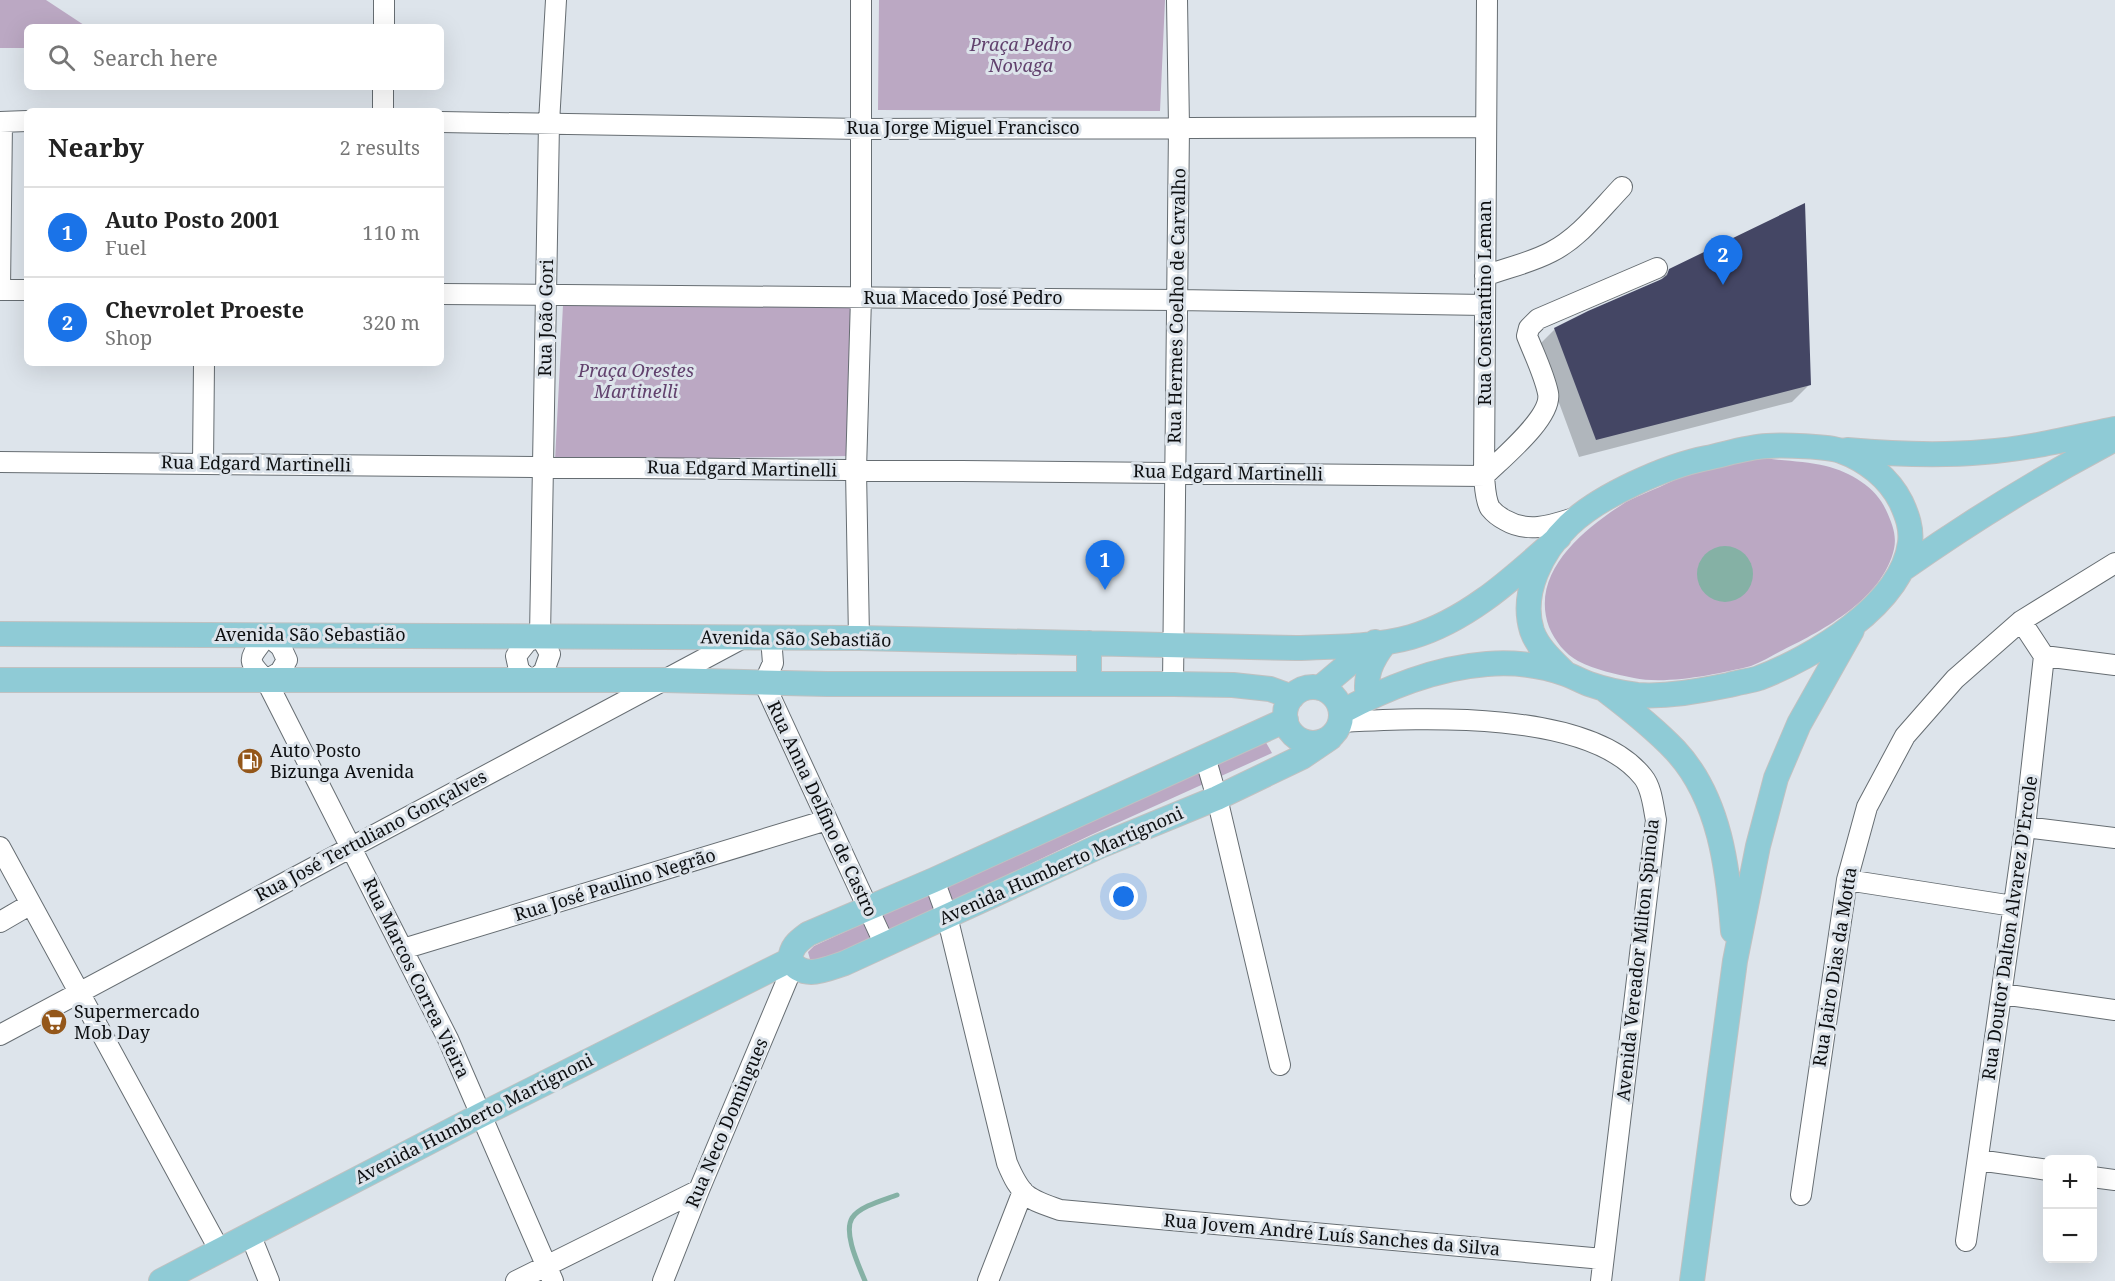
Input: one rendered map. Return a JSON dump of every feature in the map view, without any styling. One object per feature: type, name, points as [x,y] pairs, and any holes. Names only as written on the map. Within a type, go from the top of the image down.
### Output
[{"type":"main road","points":[[1566,674],[1545,653],[1533,633],[1529,616],[1529,594],[1534,576],[1559,537],[1580,516],[1622,490],[1690,461],[1766,446],[1918,453],[1985,452],[2045,444],[2115,429]]},
{"type":"main road","points":[[0,680],[532,682],[664,680],[764,683],[1233,685],[1270,688],[1289,709],[1294,736],[1304,742],[1323,742],[1337,724],[1368,698],[1433,673],[1487,664],[1526,664],[1566,674],[1590,685],[1637,694],[1689,693],[1758,678],[1821,648],[1855,625],[1887,591],[1903,569],[1957,531],[2032,483],[2115,439]]},
{"type":"main road","points":[[1839,450],[1878,471],[1895,490],[1909,519],[1911,542],[1903,569]]},
{"type":"main road","name":"Avenida São Sebastião","points":[[0,634],[859,638],[1172,646],[1337,647],[1410,637],[1438,626],[1471,608],[1504,585],[1559,537]]},
{"type":"main road","points":[[1692,1281],[1735,962],[1758,846],[1776,778],[1799,724],[1855,625]]},
{"type":"main road","points":[[1320,688],[1381,642]]},
{"type":"main road","points":[[1368,698],[1366,686],[1368,670],[1381,642]]},
{"type":"main road","points":[[1089,643],[1089,684]]},
{"type":"main road","points":[[1601,687],[1650,725],[1677,752],[1696,778],[1715,820],[1729,880],[1735,962]]},
{"type":"main road","points":[[792,963],[791,950],[808,934],[934,880],[1205,757],[1289,709],[1306,688],[1320,688],[1334,696],[1337,724]]},
{"type":"main road","name":"Avenida Humberto Martignoni","points":[[161,1281],[481,1115],[792,963],[799,971],[811,973],[845,963],[1100,846],[1217,798],[1302,757],[1318,748],[1337,724]]},
{"type":"street","points":[[384,0],[384,24]]},
{"type":"street","name":"Rua João Gori","points":[[532,682],[544,671],[550,654],[540,636],[549,123],[556,0]]},
{"type":"street","points":[[859,638],[856,470],[861,298],[861,0]]},
{"type":"street","name":"Rua Hermes Coelho de Carvalho","points":[[1173,684],[1179,127],[1177,0]]},
{"type":"street","name":"Rua Constantino Leman","points":[[1487,0],[1484,476],[1487,499],[1495,513],[1511,523],[1532,528],[1546,527],[1580,516]]},
{"type":"street","points":[[383,90],[383,108]]},
{"type":"street","points":[[24,121],[1,122],[0,289],[24,290]]},
{"type":"street","name":"Rua Jorge Miguel Francisco","points":[[444,122],[862,129],[1486,127]]},
{"type":"street","points":[[1485,276],[1550,253],[1565,244],[1580,232],[1622,187]]},
{"type":"street","points":[[1484,476],[1539,421],[1546,410],[1549,395],[1527,336],[1529,328],[1538,319],[1657,268]]},
{"type":"street","name":"Rua Macedo José Pedro","points":[[444,294],[1485,305]]},
{"type":"street","points":[[203,464],[204,366]]},
{"type":"street","name":"Rua Edgard Martinelli","points":[[0,462],[1484,476]]},
{"type":"street","name":"Rua Jairo Dias da Motta","points":[[1801,1195],[1847,880],[1867,807],[1905,736],[1955,680],[2021,621],[2115,563]]},
{"type":"street","points":[[2021,621],[2044,656],[2115,664]]},
{"type":"street","points":[[266,680],[280,672],[287,660],[281,646],[267,635]]},
{"type":"street","name":"Rua Marcos Correa Vieira","points":[[267,635],[254,653],[251,662],[254,669],[266,680],[448,1039],[549,1274]]},
{"type":"street","points":[[532,682],[517,666],[516,656],[527,642],[540,636]]},
{"type":"street","name":"Rua José Tertuliano Gonçalves","points":[[0,1035],[743,638]]},
{"type":"street","name":"Rua Anna Delfino de Castro","points":[[771,638],[773,663],[764,683],[885,945]]},
{"type":"street","name":"Rua Doutor Dalton Alvarez D'Ercole","points":[[1966,1241],[2025,827],[2044,656]]},
{"type":"street","name":"Avenida Vereador Milton Spinola","points":[[1337,724],[1459,719],[1524,725],[1572,736],[1607,749],[1630,763],[1644,778],[1652,798],[1656,820],[1600,1281]]},
{"type":"street","points":[[1205,757],[1217,798],[1280,1065]]},
{"type":"street","name":"Rua José Paulino Negrão","points":[[403,949],[827,820]]},
{"type":"street","points":[[2025,827],[2115,838]]},
{"type":"street","points":[[0,847],[220,1251]]},
{"type":"street","points":[[934,880],[947,916],[1004,1152],[1016,1183],[1023,1191],[988,1281]]},
{"type":"street","points":[[1847,880],[2013,906]]},
{"type":"street","points":[[0,922],[31,904]]},
{"type":"street","name":"Rua Neco Domingues","points":[[663,1281],[792,963]]},
{"type":"street","points":[[2002,994],[2115,1010]]},
{"type":"street","points":[[1978,1160],[2043,1169]]},
{"type":"street","points":[[2097,1178],[2115,1180]]},
{"type":"street","points":[[516,1281],[549,1274],[699,1190]]},
{"type":"street","name":"Rua Jovem André Luís Sanches da Silva","points":[[1023,1191],[1032,1201],[1060,1210],[1603,1260]]},
{"type":"street","points":[[250,1234],[269,1281]]},
{"type":"green space","points":[[0,0],[46,0],[82,24],[24,24],[24,48],[0,48]]},
{"type":"green space","name":"Praça Pedro Novaga","points":[[879,0],[1165,0],[1160,111],[878,110]]},
{"type":"green space","name":"Praça Orestes Martinelli","points":[[563,305],[853,307],[850,456],[555,460]]},
{"type":"green space","points":[[1763,458],[1811,463],[1835,469],[1853,476],[1876,494],[1882,502],[1893,529],[1894,549],[1888,567],[1865,597],[1816,633],[1751,666],[1708,675],[1661,680],[1634,678],[1592,667],[1578,661],[1565,651],[1549,627],[1545,607],[1547,588],[1554,570],[1578,538],[1626,502],[1683,476],[1697,471]]},
{"type":"green space","points":[[1264,739],[1272,753],[1093,834],[820,964],[811,963],[808,952],[814,946]]},
{"type":"shaded area","points":[[1719,546],[1731,546],[1741,550],[1749,558],[1753,574],[1749,590],[1741,598],[1731,602],[1719,602],[1709,598],[1701,590],[1697,580],[1697,568],[1701,558],[1709,550]]},
{"type":"building","points":[[1805,203],[1811,385],[1596,440],[1554,328],[1662,279],[1667,275],[1669,269]]},
{"type":"waterway","points":[[865,1281],[849,1232],[852,1218],[866,1207],[897,1195]]},
{"type":"place","name":"Chevrolet Proeste","points":[[1723,285]]},
{"type":"place","name":"Auto Posto 2001","points":[[1105,590]]},
{"type":"place","name":"Auto Posto Bizunga Avenida","points":[[250,761]]},
{"type":"place","name":"Supermercado Mob Day","points":[[54,1022]]}]
